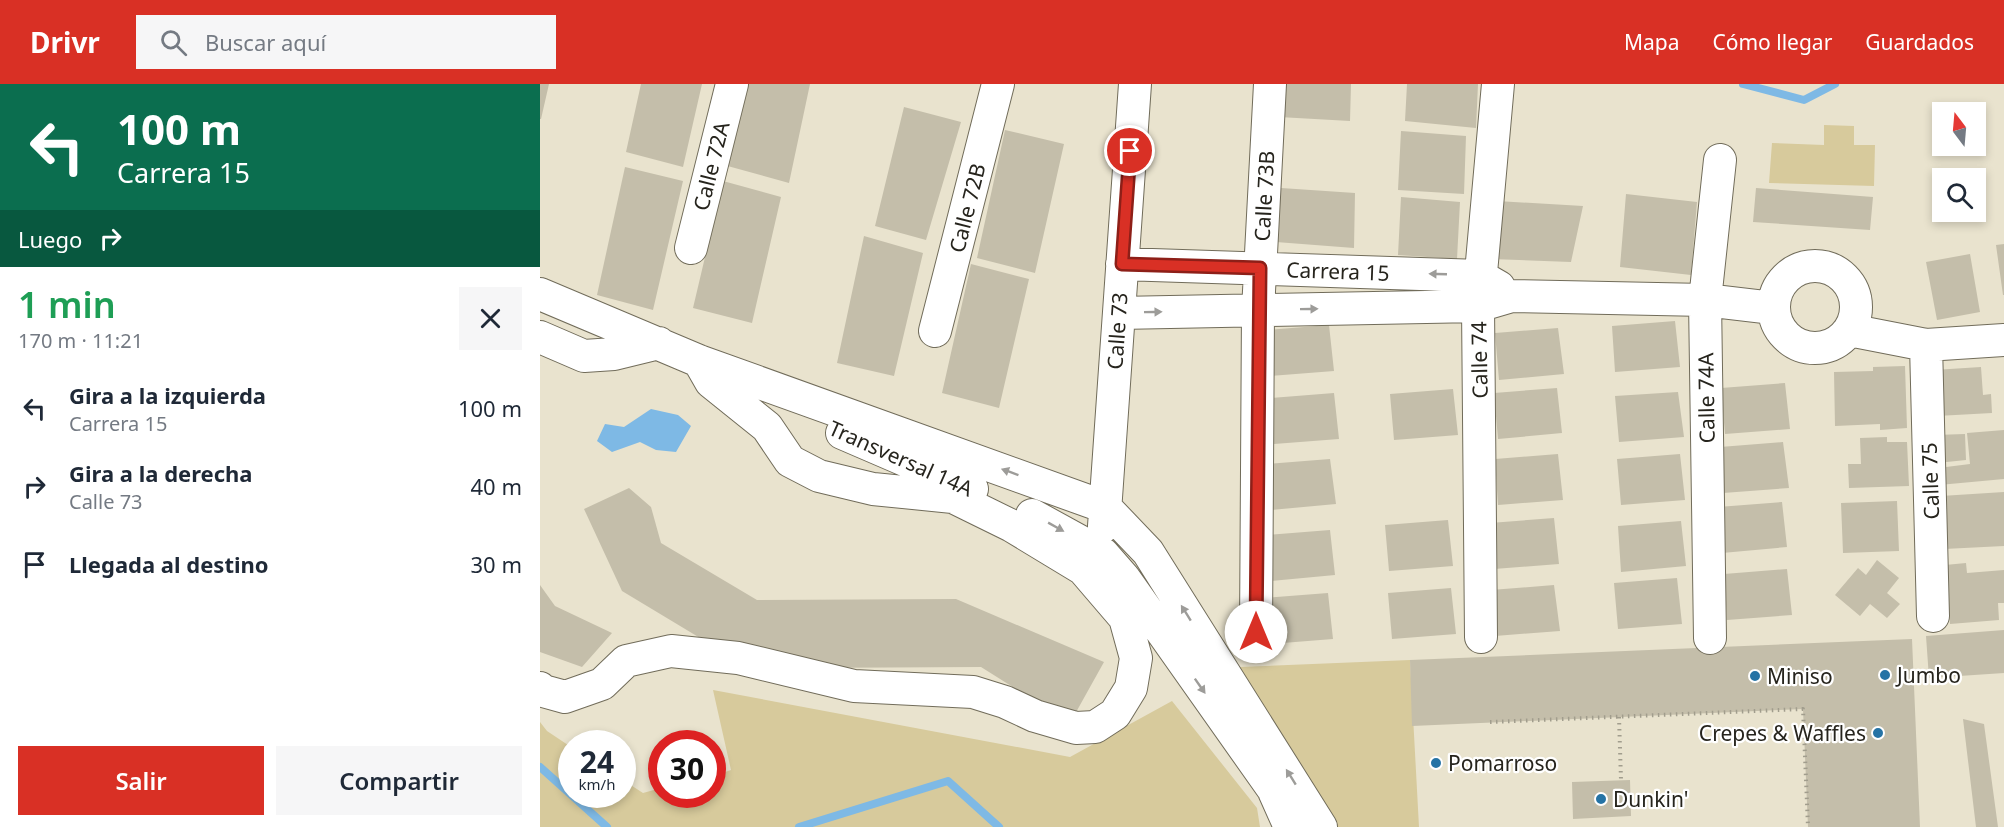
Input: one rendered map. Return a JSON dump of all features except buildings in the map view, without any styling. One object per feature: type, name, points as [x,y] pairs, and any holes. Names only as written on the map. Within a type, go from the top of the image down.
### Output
[{"type":"street","name":"Calle 72A","points":[[691,248],[732,84]]},
{"type":"street","name":"Calle 72B","points":[[935,331],[998,84]]},
{"type":"street","name":"Calle 73","points":[[1103,554],[1135,84]]},
{"type":"street","name":"Calle 73B","points":[[1256,632],[1258,310],[1269,84]]},
{"type":"street","name":"Calle 74","points":[[1481,637],[1479,291],[1498,84]]},
{"type":"street","name":"Calle 74A","points":[[1710,638],[1705,300],[1720,160]]},
{"type":"street","name":"Carrera 15","points":[[1122,264],[1260,268],[1512,296],[1705,300],[1773,308]]},
{"type":"street","points":[[1820,266],[1833,270],[1845,278],[1853,290],[1856,304],[1855,318],[1841,340],[1829,346],[1816,348],[1803,347],[1791,341],[1781,332],[1773,308],[1778,288],[1792,273],[1806,267],[1820,266]]},
{"type":"street","name":"Carrera 15","points":[[1119,313],[1258,310],[1479,291]]},
{"type":"street","name":"Transversal 14A","points":[[540,294],[699,361],[1105,507]]},
{"type":"street","points":[[1849,330],[1926,345],[2004,340]]},
{"type":"street","points":[[540,337],[584,356],[614,354],[659,343]]},
{"type":"street","name":"Calle 75","points":[[1926,345],[1933,616]]},
{"type":"street","name":"Transversal 14A","points":[[699,361],[735,386],[1044,521],[1103,554]]},
{"type":"street","points":[[540,688],[543,691],[565,697],[602,684],[626,662],[671,651],[738,658],[854,686],[973,692],[1005,702],[1035,716],[1076,728],[1095,727],[1115,714],[1131,688],[1136,658],[1125,618],[1083,569],[1012,526],[953,497],[873,489],[819,476],[790,461],[767,427],[711,382],[699,361]]},
{"type":"street","points":[[1105,507],[1148,552],[1321,827]]},
{"type":"street","points":[[1103,554],[1124,578],[1273,789],[1290,827]]},
{"type":"path","points":[[1490,722],[1803,709],[1808,827]]},
{"type":"path","points":[[1619,717],[1621,780]]},
{"type":"shaded area","points":[[1824,125],[1854,126],[1854,145],[1875,145],[1874,186],[1769,183],[1772,143],[1824,145]]},
{"type":"shaded area","points":[[1410,660],[1419,827],[1335,827],[1240,667]]},
{"type":"shaded area","points":[[713,690],[1070,757],[1172,701],[1257,808],[1260,827],[540,827],[540,722],[547,731],[558,738],[558,808],[636,808],[636,788],[643,793],[648,792],[648,808],[726,808],[726,772],[731,770],[726,748],[726,730],[722,730]]},
{"type":"water","points":[[651,409],[678,415],[691,426],[676,452],[656,450],[640,442],[612,452],[597,441],[605,424],[624,427]]},
{"type":"waterway","points":[[1743,84],[1804,100],[1835,84]]},
{"type":"waterway","points":[[540,767],[607,827]]},
{"type":"waterway","points":[[799,827],[948,781],[999,827]]},
{"type":"place","name":"Jumbo","points":[[1885,675]]},
{"type":"place","name":"Miniso","points":[[1755,676]]},
{"type":"place","name":"Crepes & Waffles","points":[[1878,733]]},
{"type":"place","name":"Pomarroso","points":[[1436,763]]},
{"type":"place","name":"Dunkin'","points":[[1601,799]]},
{"type":"route","points":[[1130,151],[1122,264],[1260,268],[1256,632]]}]
